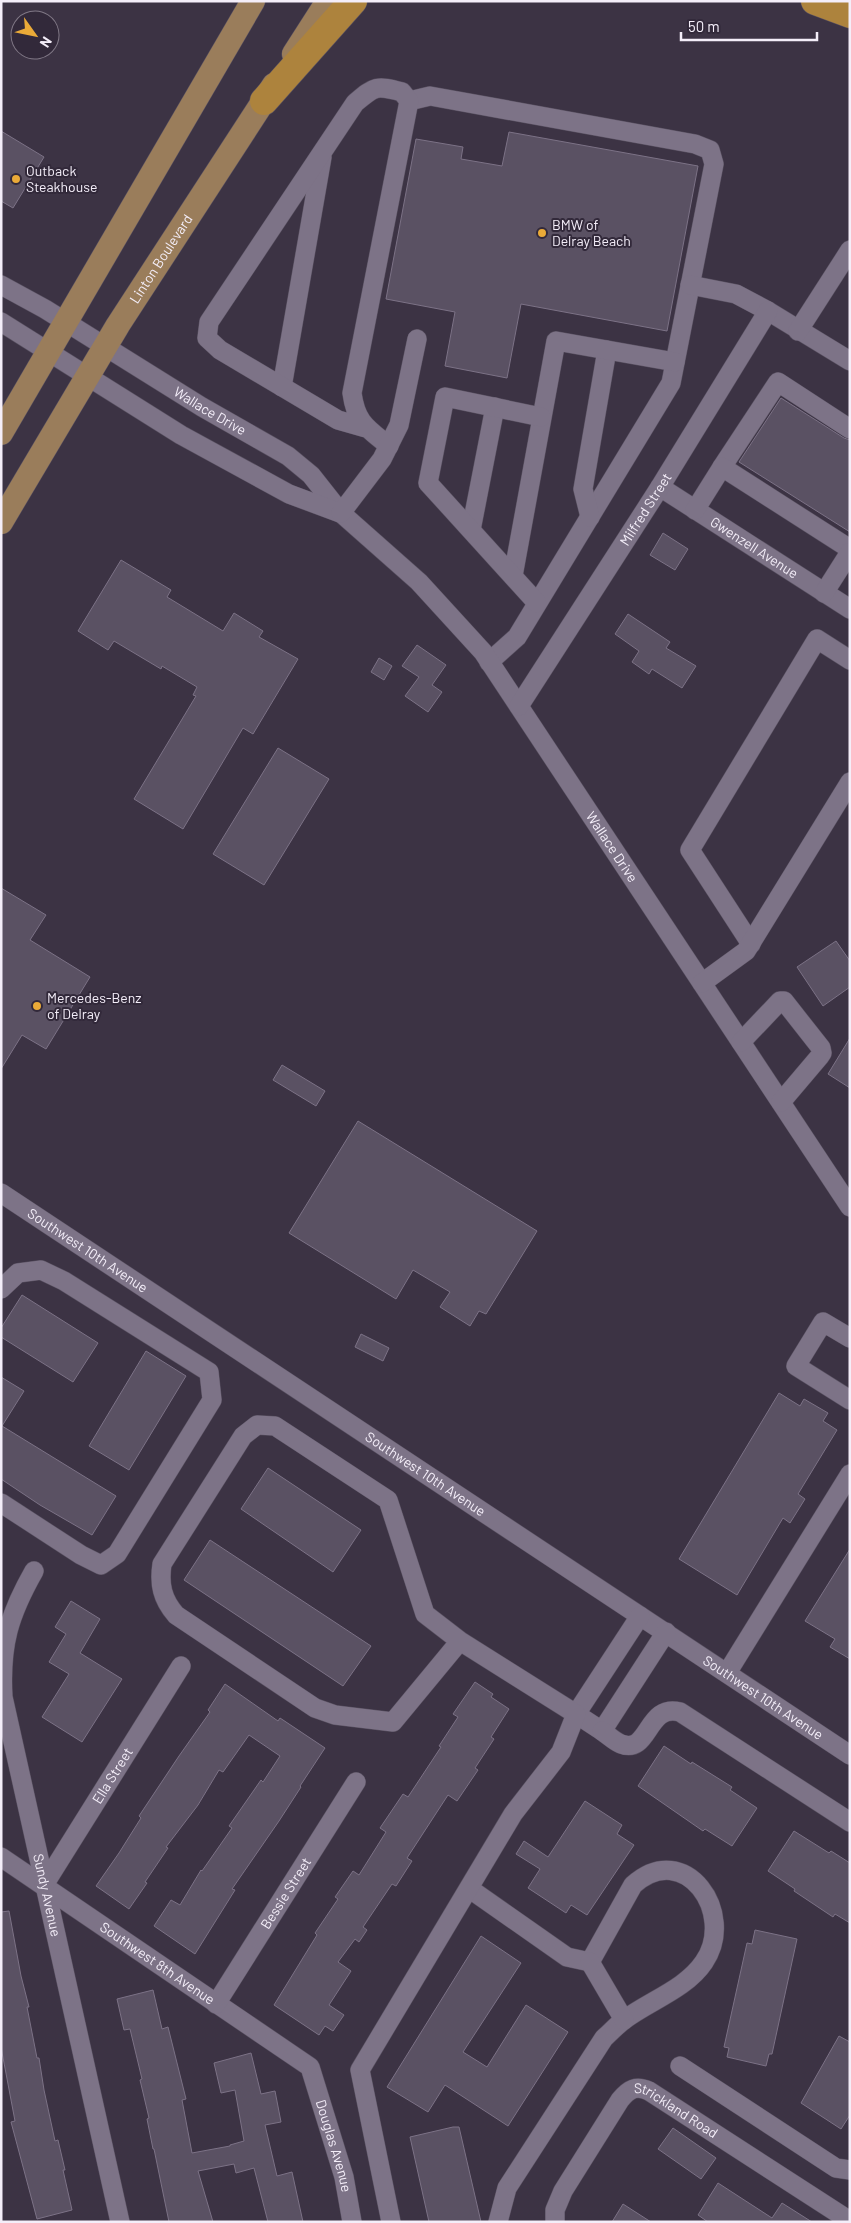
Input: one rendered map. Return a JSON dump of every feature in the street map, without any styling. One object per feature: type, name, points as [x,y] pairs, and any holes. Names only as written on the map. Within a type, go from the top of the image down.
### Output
[{"type":"highway","points":[[264,101],[353,1]]},
{"type":"highway","points":[[814,1],[850,14]]},
{"type":"main road","points":[[1,433],[253,1]]},
{"type":"main road","name":"Linton Boulevard","points":[[1,522],[106,347],[328,1]]},
{"type":"street","points":[[366,428],[338,420],[220,350],[207,338],[209,322],[355,103],[373,88],[388,88],[402,92],[409,101],[352,394],[354,411],[366,428],[388,446]]},
{"type":"street","points":[[409,101],[430,96],[695,144],[710,150],[714,164],[671,384],[517,637],[489,662]]},
{"type":"street","points":[[282,387],[324,150]]},
{"type":"street","points":[[798,331],[850,250]]},
{"type":"street","name":"Wallace Drive","points":[[1,285],[66,322],[244,432],[288,456],[311,475],[341,513],[419,582],[489,662],[850,1207]]},
{"type":"street","points":[[690,285],[736,294],[768,311],[850,361]]},
{"type":"street","name":"Milfred Street","points":[[519,706],[660,487],[768,311]]},
{"type":"street","name":"Wallace Drive","points":[[1,322],[89,375],[181,435],[289,494],[341,513]]},
{"type":"street","points":[[341,513],[382,459],[399,425],[417,339]]},
{"type":"street","points":[[513,576],[556,341],[675,362]]},
{"type":"street","points":[[590,518],[583,489],[607,350]]},
{"type":"street","points":[[695,510],[778,382],[850,429]]},
{"type":"street","points":[[537,603],[428,483],[445,397],[542,417]]},
{"type":"street","points":[[472,530],[495,407]]},
{"type":"street","points":[[722,467],[850,551],[824,593]]},
{"type":"street","name":"Gwenzell Avenue","points":[[660,487],[850,609]]},
{"type":"street","points":[[750,944],[690,850],[817,639],[850,660]]},
{"type":"street","points":[[702,983],[746,951],[850,782]]},
{"type":"street","points":[[741,1042],[780,1001],[784,1001],[821,1048],[820,1056],[780,1102]]},
{"type":"street","name":"Southwest 10th Avenue","points":[[2,1196],[850,1755]]},
{"type":"street","points":[[1,1289],[18,1272],[41,1270],[64,1281],[209,1372],[212,1400],[117,1554],[101,1565],[81,1555],[1,1503]]},
{"type":"street","points":[[850,1338],[823,1322],[796,1366],[850,1400]]},
{"type":"street","points":[[460,1641],[393,1722],[335,1716],[315,1708],[176,1615],[167,1604],[161,1591],[160,1577],[162,1564],[243,1436],[257,1425],[275,1426],[388,1500],[425,1614],[460,1641],[602,1730],[620,1744],[633,1744],[644,1737],[656,1716],[662,1713],[680,1712],[850,1822]]},
{"type":"street","points":[[727,1673],[850,1474]]},
{"type":"street","name":"Sundy Avenue","points":[[34,1571],[12,1616],[4,1642],[2,1669],[6,1711],[120,2222]]},
{"type":"street","points":[[391,2222],[360,2070],[470,1889],[513,1814],[561,1752],[576,1714],[640,1616]]},
{"type":"street","points":[[602,1730],[666,1632]]},
{"type":"street","name":"Ella Street","points":[[44,1885],[181,1666]]},
{"type":"street","name":"Bessie Street","points":[[216,2004],[356,1782]]},
{"type":"street","name":"Southwest 8th Avenue","points":[[1,1857],[310,2068],[311,2071]]},
{"type":"street","points":[[498,2222],[507,2188],[604,2038],[624,2020],[690,1977],[705,1961],[713,1941],[714,1919],[708,1898],[694,1880],[683,1873],[663,1870],[643,1876],[633,1885],[590,1962]]},
{"type":"street","points":[[470,1889],[567,1957],[590,1962],[624,2020]]},
{"type":"street","points":[[680,2066],[836,2168],[850,2170]]},
{"type":"street","name":"Douglas Avenue","points":[[311,2071],[344,2177],[352,2222]]},
{"type":"street","name":"Strickland Road","points":[[555,2222],[555,2210],[563,2191],[620,2100],[628,2091],[639,2087],[649,2091],[850,2221]]},
{"type":"building","name":"Outback Steakhouse","points":[[1,131],[44,157],[13,208],[1,201]]},
{"type":"building","name":"BMW of Delray Beach","points":[[509,132],[698,166],[667,331],[521,304],[507,378],[445,366],[455,312],[386,299],[416,139],[463,147],[461,159],[502,166]]},
{"type":"building","points":[[781,398],[850,440],[850,532],[739,462]]},
{"type":"building","points":[[663,533],[688,549],[675,570],[650,555]]},
{"type":"building","points":[[121,560],[171,590],[167,597],[223,631],[234,613],[263,631],[259,637],[298,659],[253,734],[243,728],[183,829],[134,799],[196,696],[193,695],[197,687],[162,666],[161,669],[114,641],[108,650],[78,631]]},
{"type":"building","points":[[628,614],[670,642],[666,648],[696,666],[682,688],[652,669],[649,674],[632,662],[639,651],[615,634]]},
{"type":"building","points":[[417,645],[446,665],[432,685],[442,692],[428,712],[405,696],[419,677],[402,666]]},
{"type":"building","points":[[379,658],[392,666],[384,680],[371,672]]},
{"type":"building","points":[[278,748],[329,779],[264,885],[213,854]]},
{"type":"building","name":"Mercedes-Benz of Delray","points":[[1,888],[46,915],[30,940],[90,977],[46,1049],[22,1035],[1,1069]]},
{"type":"building","points":[[836,941],[850,961],[850,987],[823,1006],[797,967]]},
{"type":"building","points":[[850,1038],[850,1088],[828,1074]]},
{"type":"building","points":[[282,1065],[325,1091],[316,1106],[273,1080]]},
{"type":"building","points":[[358,1121],[537,1231],[486,1314],[479,1311],[470,1326],[440,1307],[450,1292],[413,1270],[396,1299],[289,1233]]},
{"type":"building","points":[[22,1295],[98,1343],[73,1382],[1,1337],[1,1328]]},
{"type":"building","points":[[361,1334],[389,1348],[383,1361],[355,1347]]},
{"type":"building","points":[[146,1351],[186,1376],[129,1470],[89,1446]]},
{"type":"building","points":[[1,1377],[24,1391],[2,1426],[116,1496],[92,1535],[40,1505],[1,1479]]},
{"type":"building","points":[[779,1393],[800,1406],[804,1399],[828,1413],[823,1421],[837,1430],[798,1494],[805,1499],[790,1523],[783,1518],[737,1595],[679,1559]]},
{"type":"building","points":[[268,1468],[361,1530],[333,1572],[241,1509]]},
{"type":"building","points":[[210,1540],[371,1646],[343,1686],[184,1580]]},
{"type":"building","points":[[850,1549],[850,1659],[830,1647],[835,1639],[805,1621]]},
{"type":"building","points":[[71,1601],[100,1619],[80,1653],[122,1679],[82,1742],[42,1717],[69,1674],[49,1662],[66,1634],[55,1627]]},
{"type":"building","points":[[475,1682],[493,1694],[491,1697],[509,1709],[491,1737],[494,1739],[475,1768],[478,1770],[457,1801],[448,1795],[407,1858],[412,1861],[396,1886],[392,1884],[363,1927],[367,1930],[359,1942],[355,1939],[338,1962],[351,1971],[329,2005],[344,2015],[333,2031],[325,2026],[319,2035],[274,2005],[317,1935],[315,1933],[338,1899],[335,1897],[353,1871],[359,1875],[386,1832],[380,1828],[403,1794],[408,1797],[441,1747],[439,1746],[458,1717],[453,1714]]},
{"type":"building","points":[[225,1684],[278,1721],[280,1718],[325,1748],[279,1821],[232,1889],[235,1890],[195,1954],[154,1926],[171,1900],[180,1905],[201,1870],[232,1828],[229,1826],[261,1780],[263,1782],[280,1756],[249,1735],[223,1772],[219,1770],[198,1805],[166,1847],[168,1848],[129,1909],[96,1886],[141,1818],[139,1816],[210,1712],[208,1710]]},
{"type":"building","points":[[664,1746],[732,1787],[730,1790],[757,1808],[732,1846],[705,1829],[703,1831],[638,1786]]},
{"type":"building","points":[[585,1801],[622,1825],[617,1834],[634,1845],[587,1915],[571,1905],[566,1913],[528,1888],[540,1869],[516,1854],[524,1841],[548,1857]]},
{"type":"building","points":[[794,1831],[829,1853],[831,1851],[850,1863],[850,1923],[835,1914],[833,1917],[768,1871]]},
{"type":"building","points":[[9,1911],[21,1976],[29,2007],[27,2007],[37,2058],[39,2058],[55,2141],[58,2140],[65,2170],[63,2170],[72,2210],[37,2219],[11,2122],[15,2121],[1,2047],[1,1912]]},
{"type":"building","points":[[755,1930],[797,1939],[772,2054],[769,2054],[766,2066],[727,2057],[729,2048],[724,2047],[747,1943],[752,1944]]},
{"type":"building","points":[[481,1936],[521,1963],[463,2052],[487,2067],[526,2005],[568,2032],[508,2126],[445,2085],[428,2112],[387,2087]]},
{"type":"building","points":[[153,1990],[162,2029],[168,2027],[186,2099],[182,2100],[192,2153],[230,2146],[244,2141],[235,2090],[221,2093],[214,2063],[251,2053],[261,2094],[275,2091],[281,2122],[265,2125],[277,2176],[292,2172],[303,2222],[268,2222],[254,2168],[236,2173],[234,2164],[198,2171],[213,2222],[169,2222],[147,2119],[149,2118],[140,2080],[142,2079],[130,2029],[124,2030],[117,1999]]},
{"type":"building","points":[[839,2036],[850,2042],[850,2115],[841,2129],[801,2103]]},
{"type":"building","points":[[459,2127],[481,2222],[429,2222],[410,2137]]},
{"type":"building","points":[[673,2128],[716,2158],[701,2179],[658,2149]]},
{"type":"building","points":[[718,2183],[772,2218],[782,2203],[812,2222],[708,2222],[698,2215]]},
{"type":"building","points":[[623,2204],[651,2222],[612,2222]]},
{"type":"place","name":"Outback Steakhouse","points":[[16,179]]},
{"type":"place","name":"BMW of Delray Beach","points":[[542,233]]},
{"type":"place","name":"Mercedes-Benz of Delray","points":[[37,1006]]}]
